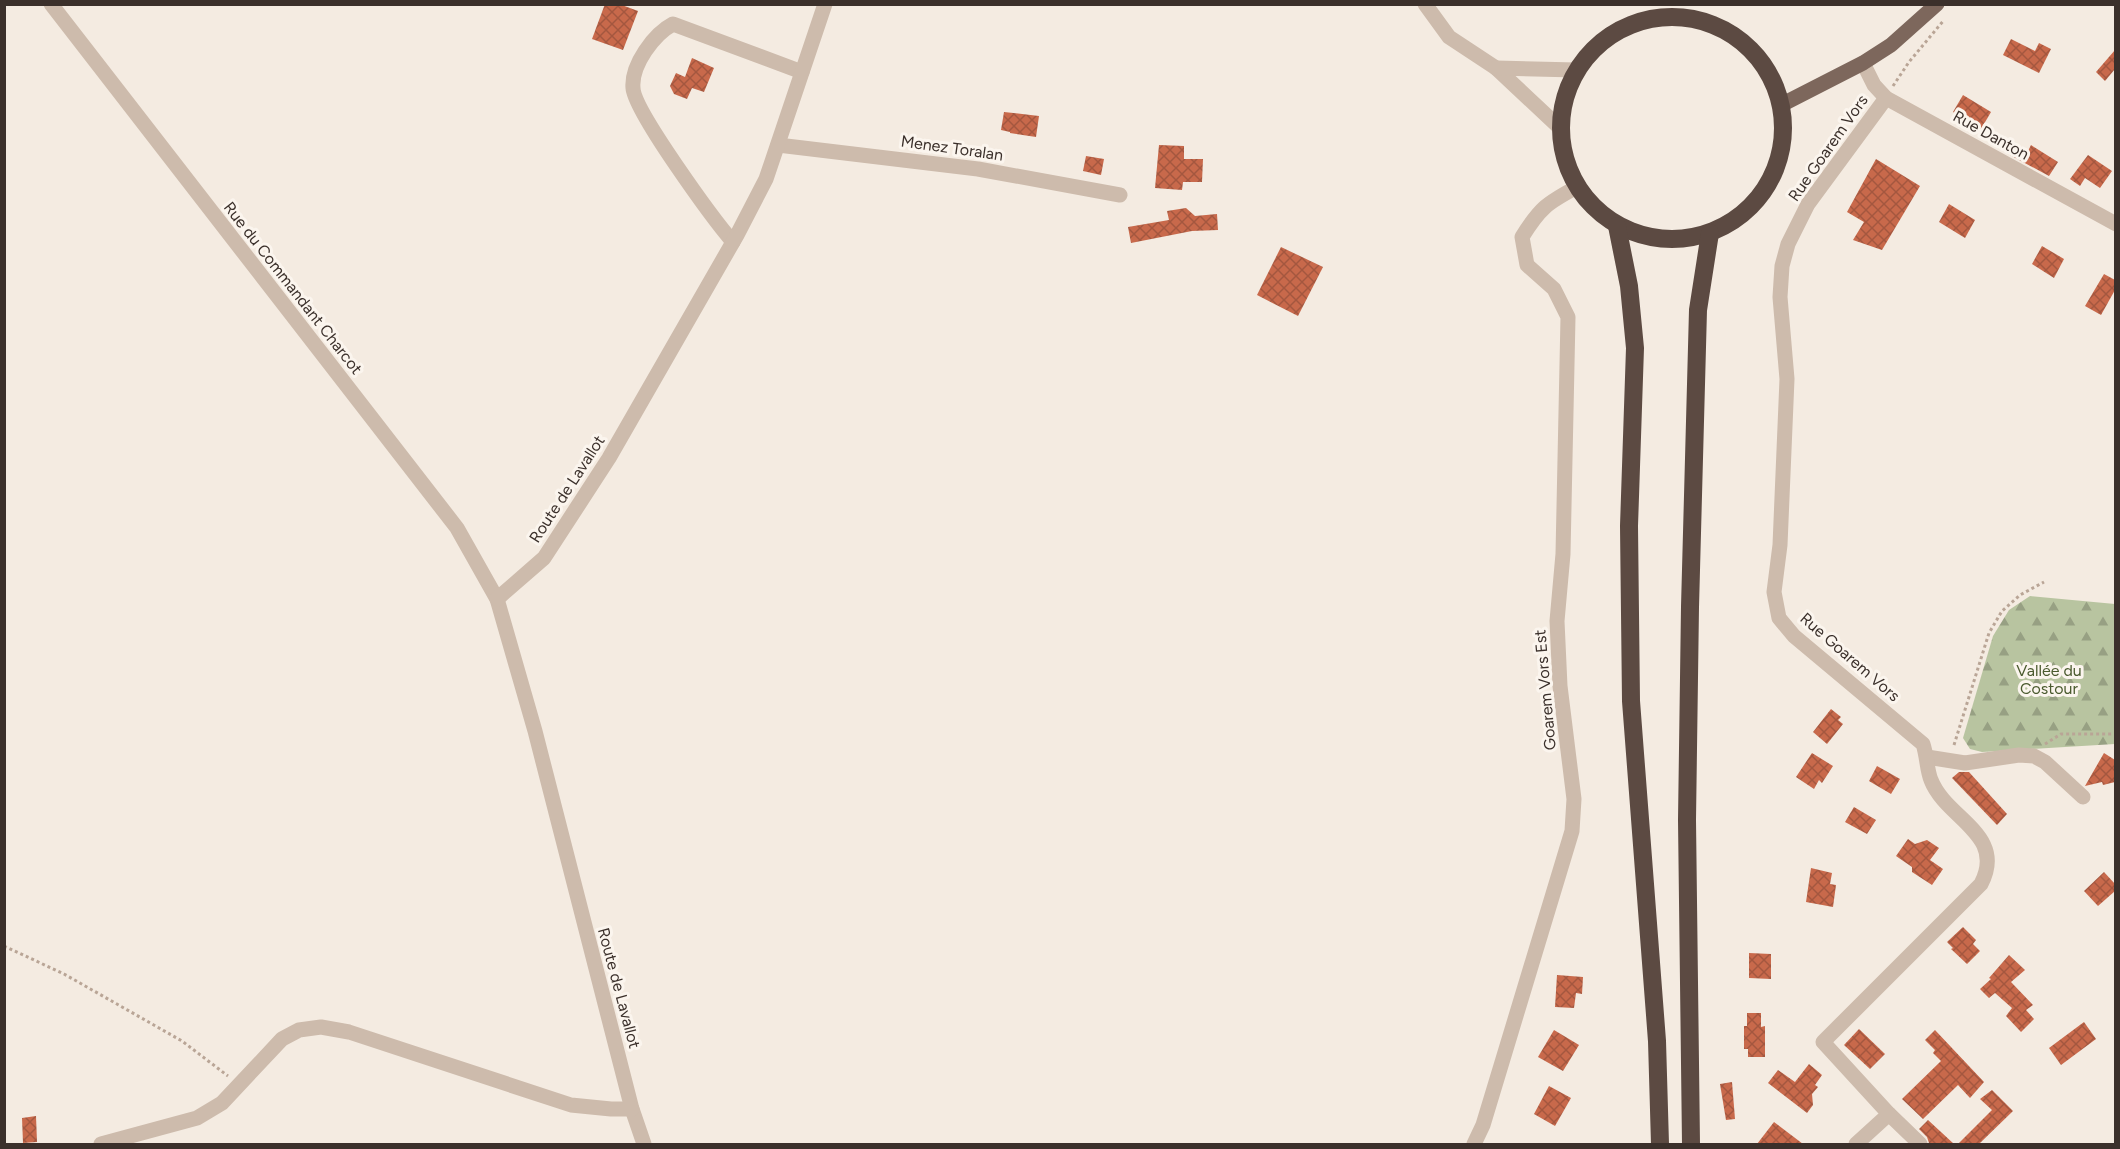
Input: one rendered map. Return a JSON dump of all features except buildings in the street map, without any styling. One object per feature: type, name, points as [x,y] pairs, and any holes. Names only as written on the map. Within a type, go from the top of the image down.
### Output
[{"type":"highway","points":[[1699,12],[1753,51],[1771,76],[1781,105],[1783,136],[1776,168],[1761,195],[1738,218],[1710,233],[1682,239],[1653,238],[1617,226],[1598,212],[1578,187],[1564,159],[1560,128],[1564,98],[1576,70],[1592,49],[1638,13],[1669,16],[1699,12]]},
{"type":"highway","points":[[1617,226],[1629,286],[1635,348],[1629,526],[1631,701],[1657,1041],[1660,1144]]},
{"type":"highway","points":[[1692,1144],[1687,820],[1689,607],[1698,310],[1710,233]]},
{"type":"main road","points":[[1781,105],[1863,63],[1943,9]]},
{"type":"street","name":"Rue du Commandant Charcot","points":[[51,4],[457,528],[497,599]]},
{"type":"street","name":"Route de Lavallot","points":[[644,1144],[632,1109],[535,731],[497,599],[544,558],[609,458],[733,242],[766,179],[825,4]]},
{"type":"street","points":[[1425,4],[1449,36],[1496,68],[1560,128]]},
{"type":"street","points":[[733,242],[718,225],[646,119],[633,89],[634,74],[640,60],[663,29],[673,24],[802,72]]},
{"type":"street","name":"Rue Danton","points":[[1863,63],[1874,85],[1886,98],[2115,224]]},
{"type":"street","points":[[1496,68],[1576,70]]},
{"type":"street","name":"Rue Goarem Vors","points":[[1886,98],[1808,204],[1788,244],[1782,266],[1780,297],[1787,379],[1780,545],[1774,592],[1779,618],[1794,636],[1923,744],[1928,757],[1930,780],[1941,796],[1982,840],[1988,857],[1988,871],[1981,884],[1823,1042],[1920,1144]]},
{"type":"street","name":"Menez Toralan","points":[[777,145],[978,169],[1120,195]]},
{"type":"street","name":"Goarem Vors Est","points":[[1473,1144],[1483,1125],[1572,831],[1574,799],[1560,686],[1557,621],[1563,554],[1568,317],[1554,289],[1527,265],[1522,237],[1537,213],[1554,199],[1578,187]]},
{"type":"street","points":[[1928,757],[1965,763],[2019,755],[2034,756],[2044,762],[2083,797]]},
{"type":"street","points":[[101,1144],[197,1118],[222,1103],[282,1039],[299,1030],[321,1027],[349,1032],[571,1105],[632,1109]]},
{"type":"street","points":[[1856,1144],[1889,1114]]},
{"type":"path","points":[[1886,98],[1943,9]]},
{"type":"path","points":[[1943,761],[1952,752],[1961,728],[1989,633],[2002,611],[2020,595],[2044,582]]},
{"type":"path","points":[[2034,756],[2042,746],[2061,734],[2115,734]]},
{"type":"path","points":[[4,946],[64,974],[182,1041],[239,1084]]},
{"type":"green space","name":"Vallée du Costour","points":[[2030,596],[2115,604],[2115,744],[1982,752],[1970,749],[1963,738],[1993,636],[2009,610]]}]
